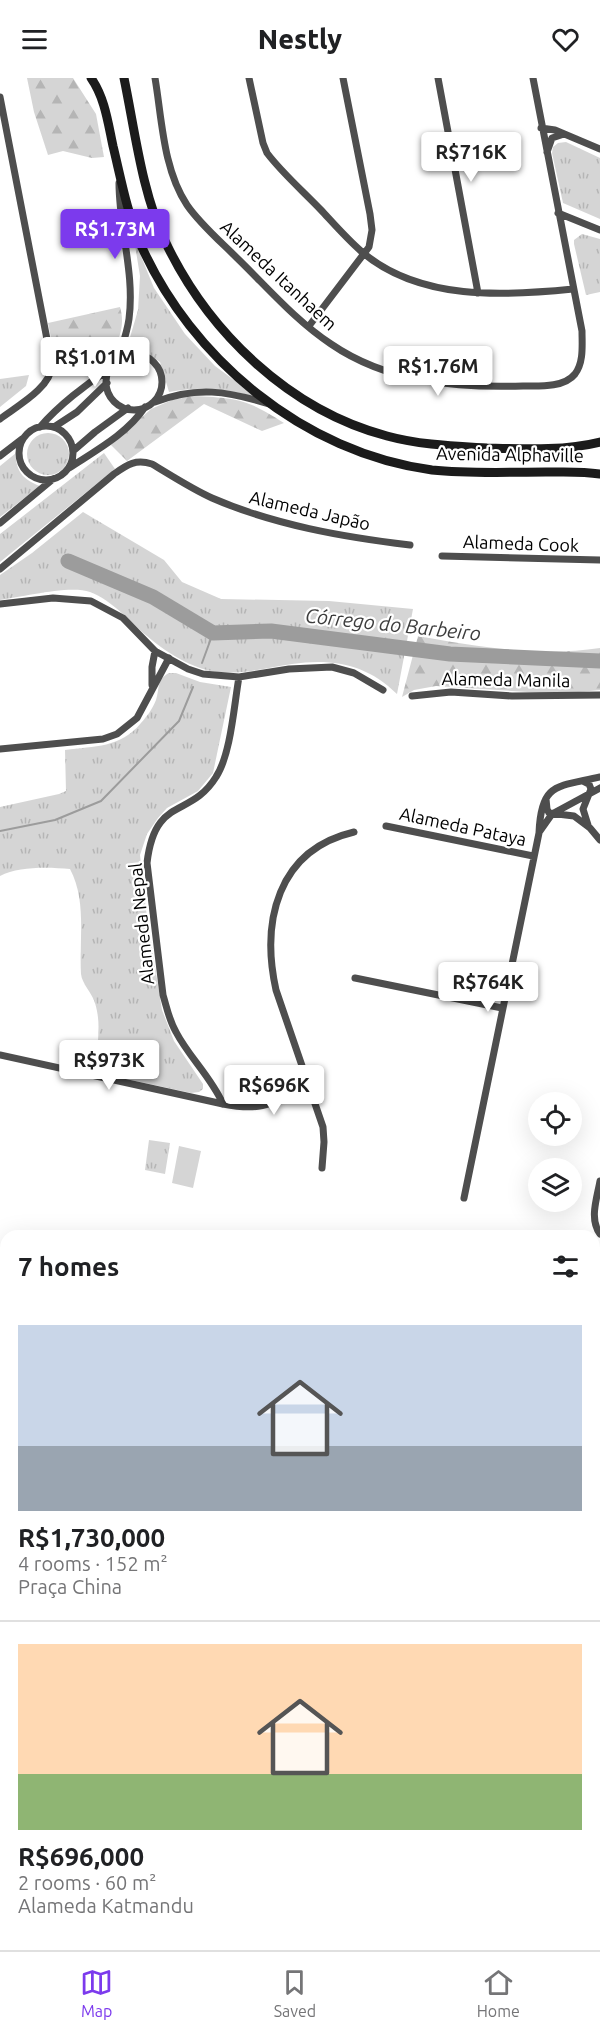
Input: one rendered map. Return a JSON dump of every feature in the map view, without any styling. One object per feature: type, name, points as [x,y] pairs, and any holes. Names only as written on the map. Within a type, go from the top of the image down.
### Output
[{"type":"main road","name":"Avenida Alphaville","points":[[124,78],[146,183],[164,240],[200,302],[254,363],[277,382],[324,410],[362,428],[412,441],[441,446],[528,448],[567,447],[600,442]]},
{"type":"main road","name":"Avenida Alphaville","points":[[93,81],[103,100],[125,199],[140,242],[166,295],[227,368],[273,405],[320,434],[372,456],[401,464],[432,470],[463,472],[600,474]]},
{"type":"street","name":"Alameda Itanhaem","points":[[155,78],[169,163],[177,186],[188,205],[231,252],[309,326],[332,345],[375,367],[408,378],[439,384],[481,387],[557,384],[570,379],[581,362],[582,331],[533,78]]},
{"type":"street","points":[[249,78],[267,153],[364,253],[391,270],[426,285],[450,290],[478,293],[535,293],[573,289]]},
{"type":"street","points":[[309,326],[364,253],[371,240],[371,222],[343,78]]},
{"type":"street","points":[[438,78],[478,293]]},
{"type":"street","points":[[0,97],[52,365],[52,372],[46,383],[0,419]]},
{"type":"street","points":[[541,128],[567,134],[600,149]]},
{"type":"street","points":[[547,156],[549,142],[552,138],[567,134]]},
{"type":"street","points":[[117,163],[119,205],[127,252],[130,299],[128,327],[118,360]]},
{"type":"street","points":[[558,213],[600,230]]},
{"type":"street","points":[[0,456],[126,355],[145,356],[159,369],[162,387],[152,403]]},
{"type":"street","points":[[110,369],[107,383],[113,399],[128,408]]},
{"type":"street","points":[[54,427],[77,412],[107,383]]},
{"type":"street","points":[[0,523],[53,479],[106,444],[152,403],[191,392],[207,392],[246,397],[273,405]]},
{"type":"street","points":[[73,452],[95,432],[128,408],[145,407]]},
{"type":"street","points":[[40,426],[54,427],[66,435],[73,452],[67,470]]},
{"type":"street","points":[[22,439],[19,449],[22,466],[35,478],[53,479]]},
{"type":"street","name":"Alameda Japão","points":[[0,569],[114,474],[134,462],[142,461],[152,464],[211,498],[242,510],[298,526],[410,544]]},
{"type":"street","name":"Alameda Cook","points":[[441,556],[600,560]]},
{"type":"street","points":[[0,604],[54,598],[91,602],[123,618],[155,651],[188,669],[203,674],[239,677],[305,668],[332,668],[354,673],[383,690]]},
{"type":"street","points":[[152,687],[155,651]]},
{"type":"street","points":[[0,749],[103,739],[117,734],[136,718],[169,658]]},
{"type":"street","name":"Alameda Nepal","points":[[224,1104],[176,1032],[168,1012],[162,984],[147,863],[149,844],[161,820],[171,811],[199,796],[217,776],[226,750],[239,677]]},
{"type":"street","name":"Alameda Manila","points":[[412,696],[451,692],[512,696],[600,695]]},
{"type":"street","points":[[464,1198],[539,833],[540,810],[545,798],[558,787],[600,777]]},
{"type":"street","points":[[583,781],[590,786],[583,809],[590,828]]},
{"type":"street","points":[[539,833],[552,814],[600,788]]},
{"type":"street","points":[[545,798],[547,809],[552,814],[574,816],[590,828],[600,840]]},
{"type":"street","name":"Alameda Pataya","points":[[386,826],[533,856]]},
{"type":"street","points":[[322,1168],[324,1142],[322,1127],[276,990],[272,968],[272,925],[286,880],[297,864],[321,843],[354,832]]},
{"type":"street","points":[[355,978],[502,1008]]},
{"type":"street","points":[[0,1055],[224,1104],[247,1107],[270,1104],[288,1093],[304,1073]]},
{"type":"street","points":[[203,1098],[210,1080]]},
{"type":"street","points":[[597,1230],[594,1211],[600,1181]]},
{"type":"green space","points":[[27,78],[73,78],[96,114],[104,157],[92,158],[63,151],[48,155],[34,112]]},
{"type":"green space","points":[[566,142],[600,158],[600,219],[563,203],[552,153],[553,147],[558,143]]},
{"type":"green space","points":[[582,234],[600,239],[600,292],[586,295],[574,244],[574,240]]},
{"type":"green space","points":[[134,239],[154,288],[185,334],[215,366],[257,397],[214,389],[169,392],[160,362],[141,349],[126,351],[138,310],[140,276]]},
{"type":"green space","points":[[120,307],[122,326],[120,335],[106,360],[92,374],[76,358],[64,367],[56,363],[48,323]]},
{"type":"green space","points":[[29,375],[26,386],[0,407],[0,379]]},
{"type":"green space","points":[[193,396],[241,401],[251,404],[284,423],[262,431],[204,404],[127,461],[111,445],[151,409],[172,400]]},
{"type":"green space","points":[[48,433],[63,439],[69,454],[63,469],[48,475],[33,469],[27,454],[33,439]]},
{"type":"green space","points":[[16,453],[19,470],[29,481],[40,486],[0,517],[0,466]]},
{"type":"green space","points":[[104,453],[115,469],[0,562],[0,534]]},
{"type":"green space","points":[[83,512],[164,560],[182,582],[221,599],[329,601],[413,609],[397,694],[374,676],[335,663],[307,662],[232,673],[202,669],[185,662],[161,647],[113,606],[90,592],[58,591],[0,600],[0,575],[32,553]]},
{"type":"green space","points":[[418,636],[509,650],[578,651],[600,648],[600,690],[558,694],[436,686],[414,690],[402,697]]},
{"type":"green space","points":[[169,673],[176,673],[200,682],[231,687],[213,773],[198,791],[167,808],[158,818],[147,834],[140,855],[162,1010],[174,1041],[203,1084],[203,1089],[199,1092],[191,1093],[94,1072],[98,1037],[97,1011],[81,974],[79,894],[70,869],[25,869],[0,876],[0,807],[66,791],[65,750],[106,744],[133,731],[151,710],[156,700],[160,681]]},
{"type":"green space","points":[[149,1140],[170,1143],[165,1174],[145,1170]]},
{"type":"green space","points":[[179,1146],[201,1151],[193,1188],[172,1183]]},
{"type":"waterway","name":"Córrego do Barbeiro","points":[[68,561],[153,597],[213,633],[271,631],[450,654],[600,661]]},
{"type":"waterway","name":"Córrego do Barbeiro","points":[[202,663],[213,633]]},
{"type":"waterway","name":"Córrego do Barbeiro","points":[[0,831],[55,820],[101,801],[179,721],[193,687]]}]
